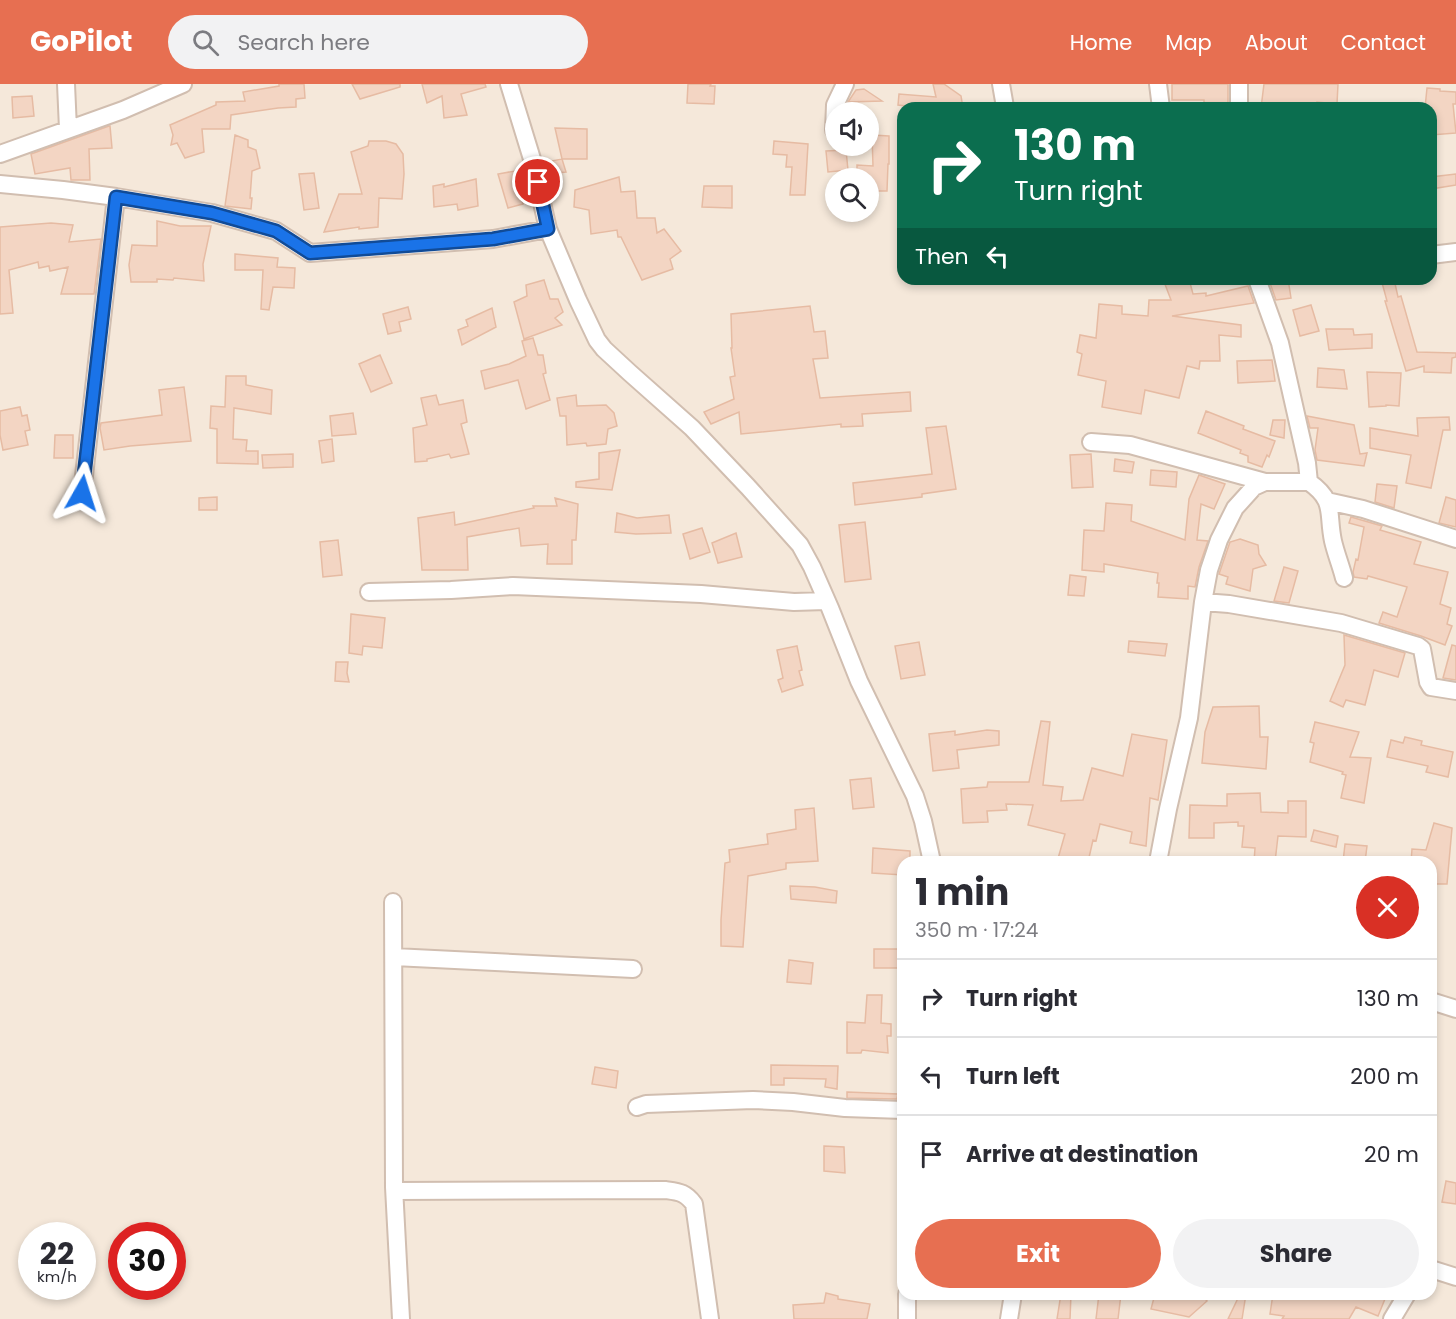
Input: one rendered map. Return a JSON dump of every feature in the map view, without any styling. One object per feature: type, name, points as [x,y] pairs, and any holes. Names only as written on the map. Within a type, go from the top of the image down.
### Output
[{"type":"street","points":[[66,84],[68,129]]},
{"type":"street","points":[[0,154],[123,110],[183,84]]},
{"type":"street","points":[[509,84],[532,159],[548,229],[597,340],[604,349],[699,435],[800,545],[812,567],[859,681],[915,796],[931,856]]},
{"type":"street","points":[[836,102],[845,84]]},
{"type":"street","points":[[1001,84],[1004,102]]},
{"type":"street","points":[[1158,84],[1160,102]]},
{"type":"street","points":[[1239,84],[1239,102]]},
{"type":"street","points":[[0,184],[116,197],[212,213],[276,231],[310,253],[493,239],[548,229]]},
{"type":"street","points":[[82,493],[116,197]]},
{"type":"street","points":[[1437,254],[1456,252]]},
{"type":"street","points":[[1259,285],[1280,343],[1307,463],[1309,482]]},
{"type":"street","points":[[1091,442],[1130,445],[1265,482],[1309,482],[1322,492],[1327,501],[1333,541],[1344,578]]},
{"type":"street","points":[[1159,856],[1189,717],[1209,570],[1219,540],[1235,508],[1254,487],[1265,482]]},
{"type":"street","points":[[1327,501],[1363,509],[1456,539]]},
{"type":"street","points":[[369,592],[513,586],[701,594],[794,602],[826,601]]},
{"type":"street","points":[[1203,602],[1229,604],[1341,623],[1418,646],[1422,649],[1431,687],[1456,692]]},
{"type":"street","points":[[393,902],[395,1191],[401,1319]]},
{"type":"street","points":[[394,957],[633,969]]},
{"type":"street","points":[[1437,1003],[1456,1009]]},
{"type":"street","points":[[637,1107],[645,1104],[753,1100],[897,1110]]},
{"type":"street","points":[[395,1191],[665,1190],[680,1192],[688,1196],[694,1204],[710,1319]]},
{"type":"street","points":[[1437,1271],[1456,1277]]},
{"type":"street","points":[[907,1300],[907,1319]]},
{"type":"street","points":[[1009,1319],[1012,1300]]},
{"type":"street","points":[[1392,1319],[1403,1300]]},
{"type":"shaded area","points":[[0,84],[1456,84],[1456,1319],[0,1319]]},
{"type":"building","points":[[279,84],[304,84],[305,98],[296,99],[296,107],[231,115],[230,129],[202,129],[204,152],[185,158],[177,143],[171,145],[173,135],[170,125],[216,105],[216,102],[245,101],[243,92],[279,86]]},
{"type":"building","points":[[352,84],[400,84],[400,87],[360,99]]},
{"type":"building","points":[[422,84],[485,84],[486,87],[461,94],[467,115],[444,118],[442,96],[427,103]]},
{"type":"building","points":[[688,84],[715,86],[714,104],[687,103]]},
{"type":"building","points":[[933,84],[944,84],[961,96],[962,102],[898,102],[899,94],[936,97]]},
{"type":"building","points":[[1172,84],[1228,84],[1228,102],[1172,100]]},
{"type":"building","points":[[1264,84],[1338,84],[1337,102],[1262,102]]},
{"type":"building","points":[[1427,88],[1456,92],[1456,104],[1453,104],[1456,133],[1437,135],[1437,102],[1426,102]]},
{"type":"building","points":[[864,89],[882,101],[848,102],[856,90]]},
{"type":"building","points":[[32,96],[34,116],[13,118],[12,97]]},
{"type":"building","points":[[110,126],[112,148],[89,149],[90,180],[71,180],[70,168],[35,174],[31,154]]},
{"type":"building","points":[[555,128],[587,129],[587,159],[562,159]]},
{"type":"building","points":[[235,135],[248,140],[248,147],[256,150],[260,168],[252,171],[251,209],[225,206]]},
{"type":"building","points":[[879,135],[889,136],[887,191],[879,191],[879,168],[857,168],[857,165],[873,166],[873,156],[879,156]]},
{"type":"building","points":[[369,141],[386,141],[396,144],[403,154],[402,199],[379,198],[378,227],[324,232],[339,194],[362,194],[351,152],[368,146]]},
{"type":"building","points":[[774,141],[808,144],[805,195],[790,195],[792,167],[786,167],[787,155],[773,154]]},
{"type":"building","points":[[826,156],[847,156],[848,168],[828,168]]},
{"type":"building","points":[[562,159],[566,172],[547,174],[546,162]]},
{"type":"building","points":[[515,171],[523,204],[508,208],[498,174]]},
{"type":"building","points":[[314,173],[319,208],[304,210],[299,174]]},
{"type":"building","points":[[1456,174],[1456,185],[1437,188],[1437,176]]},
{"type":"building","points":[[619,177],[621,192],[635,191],[637,218],[655,218],[657,233],[664,229],[681,251],[670,259],[673,269],[642,280],[621,237],[618,237],[617,230],[591,234],[589,210],[574,207],[575,190]]},
{"type":"building","points":[[476,179],[478,206],[458,210],[457,204],[434,207],[433,186],[444,184],[444,187]]},
{"type":"building","points":[[704,186],[732,186],[732,208],[702,207]]},
{"type":"building","points":[[157,221],[180,226],[211,226],[203,264],[204,281],[174,278],[173,280],[157,279],[157,282],[131,282],[129,265],[132,245],[157,246]]},
{"type":"building","points":[[51,223],[73,225],[69,242],[101,239],[94,294],[61,294],[68,267],[50,271],[49,266],[39,268],[38,262],[9,270],[13,313],[0,314],[0,227]]},
{"type":"building","points":[[235,254],[278,258],[277,267],[295,268],[294,288],[273,287],[269,310],[261,309],[263,270],[235,270]]},
{"type":"building","points":[[544,280],[550,299],[558,299],[563,312],[555,318],[562,325],[524,339],[514,302],[527,296],[526,285]]},
{"type":"building","points":[[1165,285],[1191,285],[1193,294],[1206,293],[1206,296],[1248,286],[1254,303],[1172,316],[1241,325],[1241,337],[1219,335],[1220,361],[1200,361],[1199,369],[1187,366],[1179,398],[1145,390],[1141,414],[1102,407],[1106,381],[1078,375],[1082,354],[1077,352],[1080,335],[1096,338],[1099,304],[1122,306],[1122,314],[1148,316],[1149,300],[1171,300]]},
{"type":"building","points":[[1271,285],[1289,285],[1291,298],[1276,300]]},
{"type":"building","points":[[1383,285],[1395,285],[1398,297],[1401,296],[1417,352],[1456,353],[1456,357],[1452,358],[1451,373],[1424,372],[1424,366],[1406,371],[1385,301],[1387,301]]},
{"type":"building","points":[[1311,305],[1319,331],[1300,336],[1293,310]]},
{"type":"building","points":[[810,306],[814,332],[825,331],[828,358],[813,359],[820,398],[910,392],[911,411],[862,414],[863,426],[841,427],[841,424],[741,434],[739,412],[711,424],[704,412],[734,399],[730,377],[735,376],[731,348],[731,314]]},
{"type":"building","points":[[408,307],[411,319],[399,322],[401,331],[388,334],[383,314]]},
{"type":"building","points":[[492,308],[496,327],[462,345],[458,330],[468,326],[466,320]]},
{"type":"building","points":[[1326,329],[1353,329],[1354,335],[1372,334],[1372,348],[1329,350]]},
{"type":"building","points":[[533,338],[538,355],[543,355],[546,373],[543,374],[550,400],[526,409],[518,380],[485,389],[481,371],[509,364],[526,356],[522,341]]},
{"type":"building","points":[[380,355],[392,383],[371,392],[359,364]]},
{"type":"building","points":[[1272,360],[1275,381],[1238,383],[1237,361]]},
{"type":"building","points":[[1318,368],[1344,370],[1347,389],[1317,387]]},
{"type":"building","points":[[1367,372],[1401,373],[1399,406],[1369,407]]},
{"type":"building","points":[[226,376],[246,376],[246,385],[272,390],[271,414],[234,408],[233,439],[247,440],[246,451],[258,451],[258,464],[217,463],[217,429],[210,428],[211,406],[225,407]]},
{"type":"building","points":[[184,387],[191,441],[104,450],[101,423],[162,415],[159,390]]},
{"type":"building","points":[[436,395],[439,405],[463,400],[467,422],[461,424],[469,454],[451,458],[449,454],[415,462],[413,428],[427,425],[421,398]]},
{"type":"building","points":[[576,395],[577,406],[606,405],[614,413],[617,426],[608,429],[606,444],[567,445],[566,416],[560,416],[557,398]]},
{"type":"building","points":[[20,407],[22,416],[27,415],[30,430],[25,431],[28,445],[3,450],[0,435],[0,411]]},
{"type":"building","points":[[1206,411],[1275,441],[1262,467],[1248,462],[1248,456],[1240,453],[1241,450],[1198,433]]},
{"type":"building","points":[[353,413],[356,434],[332,436],[330,416]]},
{"type":"building","points":[[1307,416],[1354,425],[1360,454],[1367,453],[1364,466],[1317,460],[1315,450],[1318,428],[1310,428]]},
{"type":"building","points":[[1449,417],[1450,430],[1443,430],[1431,488],[1406,483],[1411,455],[1370,448],[1370,428],[1418,436],[1417,418]]},
{"type":"building","points":[[1273,420],[1285,420],[1284,438],[1270,435]]},
{"type":"building","points":[[946,426],[956,489],[922,494],[922,497],[855,505],[853,483],[932,474],[926,428]]},
{"type":"building","points":[[55,435],[73,435],[73,458],[54,458]]},
{"type":"building","points":[[332,439],[334,461],[322,463],[319,441]]},
{"type":"building","points":[[620,450],[612,490],[576,487],[576,482],[599,479],[599,453]]},
{"type":"building","points":[[293,454],[293,467],[263,468],[262,455]]},
{"type":"building","points":[[1091,454],[1093,487],[1072,488],[1070,455]]},
{"type":"building","points":[[1115,459],[1134,462],[1132,473],[1114,471]]},
{"type":"building","points":[[1151,470],[1177,472],[1176,487],[1150,485]]},
{"type":"building","points":[[1199,475],[1225,484],[1214,509],[1201,504],[1197,540],[1208,541],[1195,587],[1188,586],[1188,599],[1158,597],[1158,573],[1104,564],[1104,572],[1082,570],[1084,530],[1104,531],[1106,503],[1132,505],[1131,521],[1185,540],[1189,499]]},
{"type":"building","points":[[1377,484],[1397,486],[1394,508],[1375,502]]},
{"type":"building","points":[[217,497],[217,510],[199,510],[199,498]]},
{"type":"building","points":[[1446,497],[1456,500],[1456,527],[1439,523]]},
{"type":"building","points":[[555,498],[578,504],[576,540],[572,540],[572,564],[547,564],[548,544],[521,546],[519,528],[467,537],[468,570],[422,570],[418,518],[454,512],[455,525],[534,508],[533,506],[557,506]]},
{"type":"building","points":[[617,513],[637,518],[669,515],[671,533],[615,532]]},
{"type":"building","points":[[1351,517],[1382,526],[1380,530],[1421,542],[1414,564],[1448,572],[1440,604],[1451,608],[1447,624],[1452,626],[1445,645],[1379,623],[1383,612],[1397,617],[1407,587],[1368,576],[1367,579],[1354,577],[1353,572],[1356,559],[1358,560],[1364,527],[1349,523]]},
{"type":"building","points":[[865,522],[871,579],[845,582],[839,525]]},
{"type":"building","points":[[702,528],[710,552],[690,559],[683,534]]},
{"type":"building","points":[[736,533],[742,557],[718,563],[712,543]]},
{"type":"building","points":[[1240,539],[1258,545],[1259,554],[1266,565],[1253,569],[1250,591],[1226,584],[1228,577],[1219,574],[1230,542]]},
{"type":"building","points":[[338,540],[342,575],[323,577],[320,542]]},
{"type":"building","points":[[1284,567],[1298,571],[1289,603],[1274,601]]},
{"type":"building","points":[[1070,575],[1086,577],[1084,596],[1068,595]]},
{"type":"building","points":[[351,614],[385,618],[382,648],[363,646],[362,655],[349,653]]},
{"type":"building","points":[[1344,635],[1405,653],[1398,677],[1374,670],[1365,705],[1346,700],[1343,707],[1330,701],[1345,665]]},
{"type":"building","points":[[1129,641],[1167,644],[1165,656],[1128,652]]},
{"type":"building","points":[[919,642],[925,675],[901,679],[895,646]]},
{"type":"building","points":[[1452,645],[1456,646],[1456,680],[1443,678]]},
{"type":"building","points":[[797,646],[802,670],[799,671],[803,685],[782,692],[778,680],[783,678],[777,650]]},
{"type":"building","points":[[336,662],[348,662],[349,682],[335,681]]},
{"type":"building","points":[[1259,706],[1260,737],[1268,737],[1266,769],[1202,763],[1205,732],[1213,707]]},
{"type":"building","points":[[1041,721],[1050,722],[1043,785],[1063,787],[1061,801],[1083,800],[1092,768],[1123,776],[1132,734],[1167,740],[1158,800],[1150,798],[1146,846],[1130,843],[1132,832],[1100,824],[1089,856],[1059,856],[1065,834],[1028,825],[1033,805],[1006,804],[1007,810],[987,811],[988,822],[963,823],[961,789],[987,787],[988,782],[1029,782]]},
{"type":"building","points":[[1315,722],[1359,732],[1350,757],[1371,758],[1364,803],[1341,798],[1346,775],[1342,774],[1343,772],[1310,762],[1314,743],[1310,742]]},
{"type":"building","points":[[987,730],[999,731],[999,745],[957,750],[959,768],[933,771],[929,734],[955,731],[955,735]]},
{"type":"building","points":[[1405,737],[1422,741],[1421,745],[1453,752],[1448,777],[1426,772],[1428,766],[1387,757],[1391,740],[1403,743]]},
{"type":"building","points":[[871,778],[874,807],[853,809],[850,780]]},
{"type":"building","points":[[1260,793],[1261,812],[1288,813],[1288,801],[1306,801],[1306,837],[1278,836],[1276,856],[1254,856],[1255,848],[1242,847],[1244,826],[1238,826],[1238,822],[1214,823],[1214,838],[1189,838],[1190,805],[1227,806],[1227,794]]},
{"type":"building","points":[[814,808],[818,861],[786,863],[786,869],[748,876],[743,947],[721,946],[725,863],[730,862],[729,850],[768,844],[767,834],[796,829],[795,810]]},
{"type":"building","points":[[1434,823],[1452,828],[1447,884],[1437,884],[1437,856],[1411,856],[1412,849],[1426,850]]},
{"type":"building","points":[[1314,830],[1338,836],[1336,847],[1311,841]]},
{"type":"building","points":[[1345,844],[1367,846],[1366,856],[1344,856]]},
{"type":"building","points":[[873,848],[910,851],[910,856],[897,856],[897,875],[872,873]]},
{"type":"building","points":[[790,886],[837,891],[836,903],[791,899]]},
{"type":"building","points":[[874,949],[897,949],[897,968],[874,968]]},
{"type":"building","points":[[789,960],[813,963],[811,984],[787,982]]},
{"type":"building","points":[[867,995],[882,995],[881,1023],[891,1024],[891,1036],[887,1036],[888,1053],[862,1050],[861,1053],[847,1053],[847,1022],[865,1023]]},
{"type":"building","points":[[771,1065],[838,1066],[837,1089],[825,1087],[826,1079],[784,1078],[784,1085],[771,1085]]},
{"type":"building","points":[[595,1067],[618,1071],[616,1088],[592,1084]]},
{"type":"building","points":[[847,1092],[897,1094],[897,1099],[847,1098]]},
{"type":"building","points":[[824,1146],[844,1147],[845,1173],[824,1171]]},
{"type":"building","points":[[1446,1181],[1456,1183],[1456,1204],[1442,1202]]},
{"type":"building","points":[[826,1293],[838,1296],[838,1299],[870,1304],[867,1319],[794,1319],[793,1305],[824,1303]]},
{"type":"building","points":[[1060,1300],[1071,1300],[1070,1319],[1057,1319]]},
{"type":"building","points":[[1098,1300],[1120,1300],[1118,1319],[1096,1319]]},
{"type":"building","points":[[1153,1300],[1207,1301],[1189,1317],[1151,1309]]},
{"type":"building","points":[[1237,1300],[1245,1300],[1242,1319],[1228,1319]]},
{"type":"building","points":[[1272,1300],[1385,1300],[1378,1316],[1356,1307],[1349,1319],[1282,1319],[1284,1316],[1270,1314]]},
{"type":"route","points":[[82,493],[116,197],[212,213],[276,231],[310,253],[493,239],[548,229],[538,182]]}]
